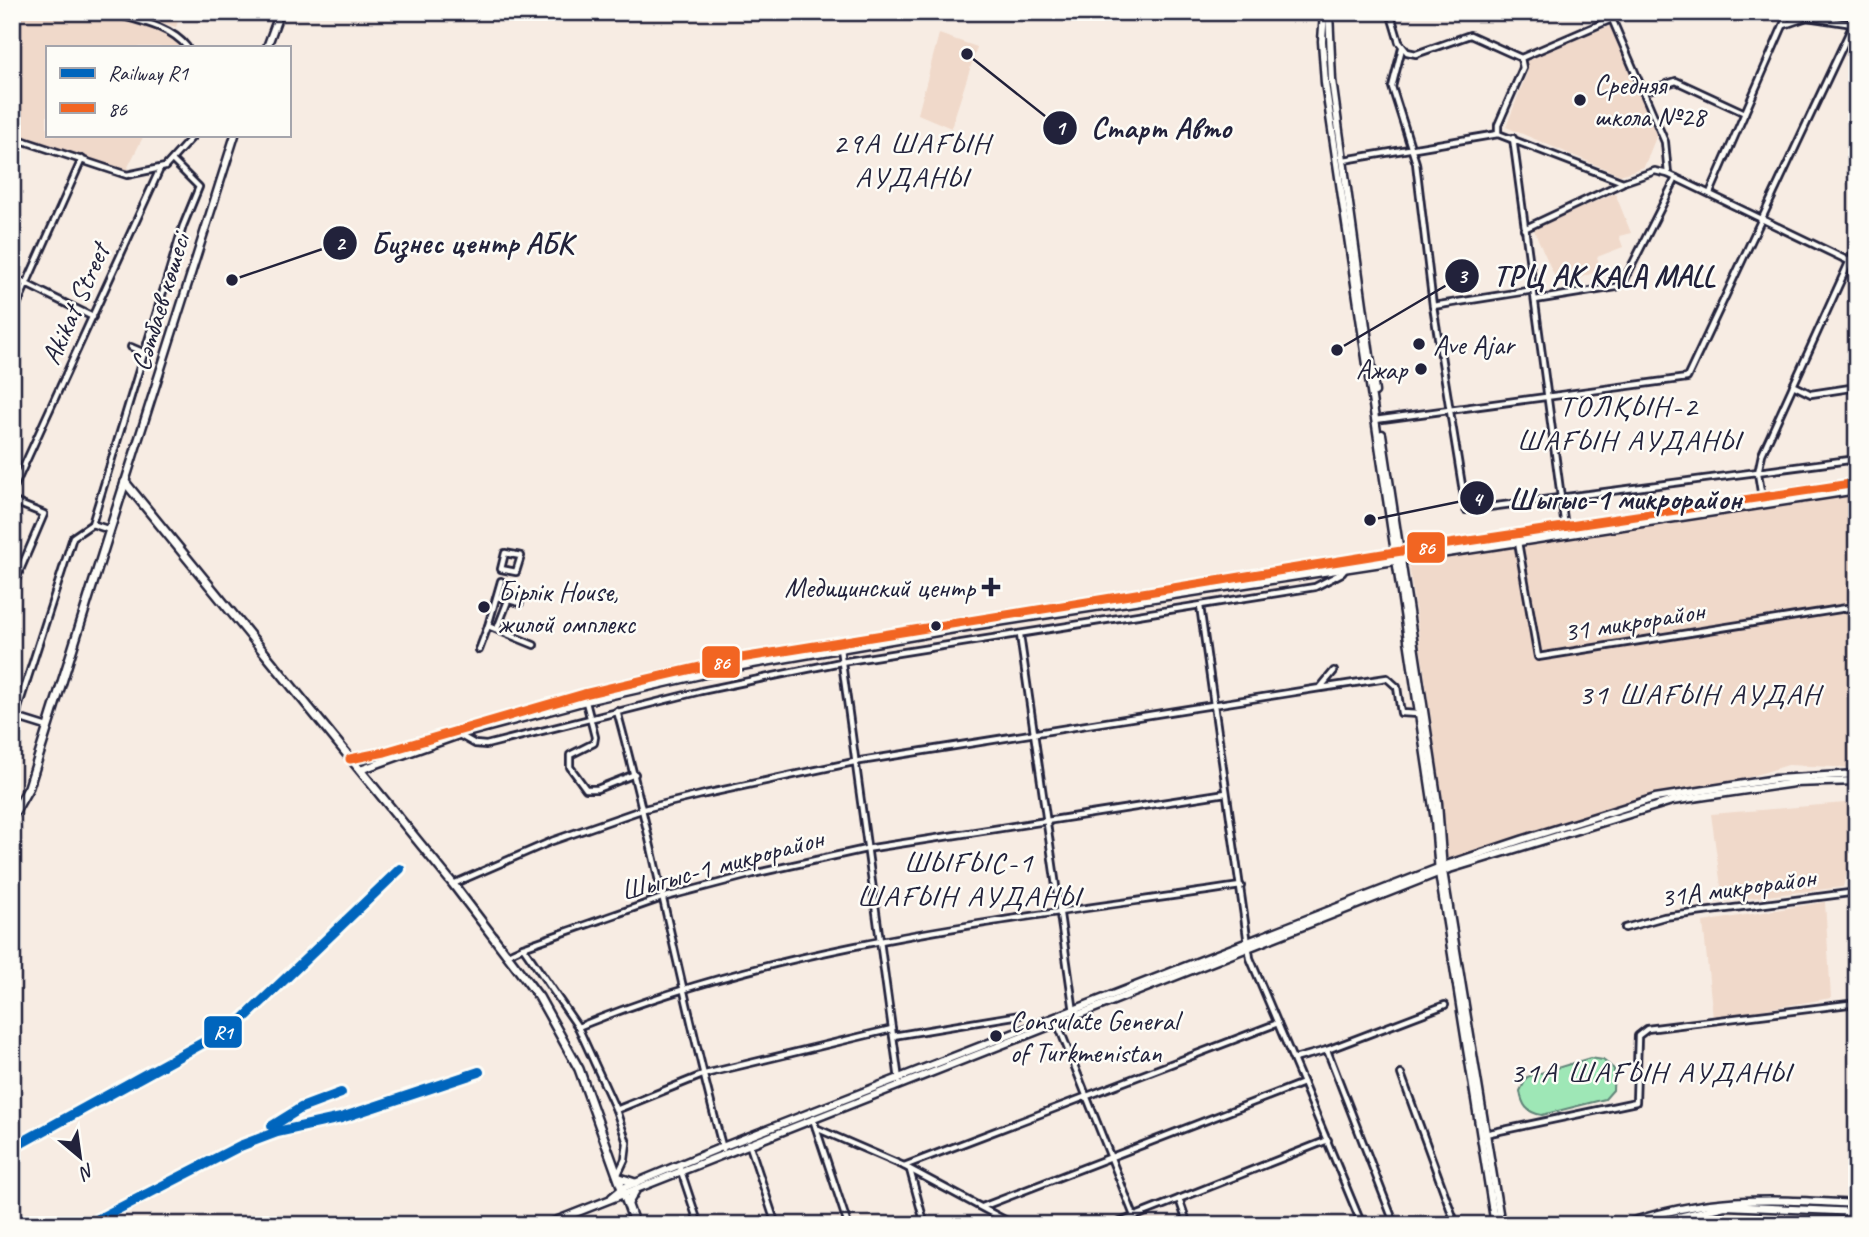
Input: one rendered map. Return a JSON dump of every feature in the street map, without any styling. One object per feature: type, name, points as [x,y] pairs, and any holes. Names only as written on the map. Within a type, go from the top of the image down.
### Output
[{"type":"main road","points":[[267,46],[280,12]]},
{"type":"main road","points":[[1326,12],[1340,161],[1398,552],[1441,870],[1501,1225]]},
{"type":"main road","name":"Сәтбаев көшесі","points":[[125,482],[235,136]]},
{"type":"main road","points":[[12,817],[29,787],[125,482]]},
{"type":"main road","points":[[125,482],[453,884],[508,954],[561,1031],[579,1069],[635,1225]]},
{"type":"main road","points":[[1683,513],[1857,483]]},
{"type":"main road","points":[[972,622],[1347,569],[1683,513],[1857,490]]},
{"type":"main road","points":[[350,759],[368,757],[456,734],[710,664],[1398,552],[1517,539]]},
{"type":"main road","points":[[1399,560],[1438,803],[1441,870]]},
{"type":"main road","points":[[360,770],[456,734]]},
{"type":"main road","points":[[545,1225],[724,1151],[1441,870],[1656,798],[1776,779],[1857,775]]},
{"type":"main road","points":[[1441,870],[1672,801],[1781,785],[1857,781]]},
{"type":"main road","points":[[1484,1134],[1494,1225]]},
{"type":"main road","points":[[619,1176],[624,1182],[635,1187]]},
{"type":"main road","points":[[628,1204],[635,1187]]},
{"type":"main road","points":[[1622,1225],[1694,1205],[1740,1199],[1857,1204]]},
{"type":"main road","points":[[1645,1225],[1725,1206],[1857,1212]]},
{"type":"street","points":[[109,12],[166,30],[186,46]]},
{"type":"street","points":[[1390,12],[1402,48],[1392,87],[1416,163],[1433,306],[1466,510],[1857,459]]},
{"type":"street","points":[[1609,12],[1665,142],[1668,174]]},
{"type":"street","points":[[1710,194],[1788,12]]},
{"type":"street","points":[[1378,419],[1687,378],[1857,16]]},
{"type":"street","points":[[1783,26],[1807,18],[1853,24]]},
{"type":"street","points":[[1402,48],[1416,54],[1470,35],[1521,58],[1612,19]]},
{"type":"street","points":[[1848,37],[1857,45]]},
{"type":"street","points":[[1498,134],[1498,125],[1522,68],[1521,58]]},
{"type":"street","points":[[1643,92],[1676,81],[1745,113]]},
{"type":"street","points":[[1340,161],[1498,134],[1623,182]]},
{"type":"street","points":[[12,138],[127,175],[159,170],[193,136]]},
{"type":"street","points":[[1513,138],[1565,531]]},
{"type":"street","points":[[12,316],[82,159]]},
{"type":"street","points":[[12,727],[72,537],[92,524],[199,187],[172,160]]},
{"type":"street","name":"Akikat Street","points":[[12,492],[159,170]]},
{"type":"street","points":[[1524,229],[1623,182],[1655,171],[1668,174],[1857,265]]},
{"type":"street","points":[[1535,300],[1616,287],[1624,281],[1676,178]]},
{"type":"street","points":[[1762,498],[1758,473],[1762,454],[1857,245]]},
{"type":"street","points":[[12,277],[93,317]]},
{"type":"street","points":[[1433,306],[1534,290]]},
{"type":"street","points":[[131,347],[145,353]]},
{"type":"street","points":[[1793,384],[1811,394],[1857,387]]},
{"type":"street","points":[[12,501],[44,514],[12,589]]},
{"type":"street","points":[[92,524],[110,530]]},
{"type":"street","name":"31 микрорайон","points":[[1517,539],[1538,657],[1853,607]]},
{"type":"street","points":[[505,553],[521,556],[516,572],[501,569],[505,553]]},
{"type":"street","points":[[456,734],[475,744],[486,744],[617,711],[841,662],[1315,587],[1347,569],[1352,561]]},
{"type":"street","points":[[479,650],[501,581]]},
{"type":"street","points":[[497,597],[509,597],[520,603]]},
{"type":"street","points":[[497,629],[509,597]]},
{"type":"street","points":[[1200,606],[1249,944],[1278,1023],[1362,1225]]},
{"type":"street","points":[[488,626],[534,645]]},
{"type":"street","points":[[1020,635],[1075,1014]]},
{"type":"street","points":[[839,644],[899,1083]]},
{"type":"street","points":[[1320,688],[1334,671]]},
{"type":"street","points":[[453,884],[552,841],[644,809],[854,762],[1387,678],[1397,687],[1401,713],[1419,714]]},
{"type":"street","points":[[585,697],[594,743],[568,759],[569,767],[586,789],[597,789],[635,774]]},
{"type":"street","points":[[617,711],[644,809],[662,898],[724,1151]]},
{"type":"street","points":[[15,718],[47,727]]},
{"type":"street","name":"Шыгыс-1 микрорайон","points":[[508,954],[662,898],[866,849],[1047,823],[1226,793]]},
{"type":"street","points":[[578,1027],[684,988],[881,941],[1241,886]]},
{"type":"street","name":"31А микрорайон","points":[[1625,928],[1664,917],[1857,892]]},
{"type":"street","points":[[523,947],[578,1027],[616,1110],[627,1143],[619,1176]]},
{"type":"street","points":[[1484,1134],[1636,1102],[1637,1036],[1647,1029],[1857,1003]]},
{"type":"street","points":[[1294,1059],[1327,1051],[1445,1005]]},
{"type":"street","points":[[893,1036],[1020,1015]]},
{"type":"street","points":[[1057,1021],[1134,1216]]},
{"type":"street","points":[[904,1166],[1278,1023]]},
{"type":"street","points":[[616,1110],[705,1074],[892,1029]]},
{"type":"street","points":[[1327,1051],[1395,1225]]},
{"type":"street","points":[[1401,1074],[1456,1225]]},
{"type":"street","points":[[982,1207],[1303,1083]]},
{"type":"street","points":[[812,1117],[848,1225]]},
{"type":"street","points":[[816,1128],[904,1166],[1014,1225]]},
{"type":"street","points":[[1113,1225],[1328,1140]]},
{"type":"street","points":[[748,1142],[776,1225]]},
{"type":"street","points":[[680,1169],[699,1225]]},
{"type":"street","points":[[910,1170],[925,1225]]},
{"type":"street","points":[[1179,1199],[1188,1225]]},
{"type":"street","points":[[995,1214],[999,1225]]},
{"type":"shaded area","points":[[12,12],[94,12],[165,33],[182,46],[46,46],[46,136],[144,136],[126,171],[12,135]]},
{"type":"shaded area","points":[[126,12],[181,12],[176,27]]},
{"type":"shaded area","name":"Средняя школа №28","points":[[1612,25],[1658,132],[1644,167],[1620,175],[1506,127],[1527,73],[1527,58]]},
{"type":"shaded area","points":[[939,34],[977,47],[951,128],[918,114]]},
{"type":"shaded area","points":[[1615,193],[1631,233],[1619,236],[1623,247],[1597,257],[1601,269],[1573,282],[1571,277],[1558,284],[1533,228]]},
{"type":"shaded area","name":"31 ШАҒЫН АУДАН","points":[[1857,494],[1857,768],[1788,765],[1448,871],[1444,811],[1408,559]]},
{"type":"shaded area","points":[[1857,802],[1857,834],[1843,887],[1723,901],[1711,814]]},
{"type":"shaded area","points":[[1825,902],[1831,998],[1713,1018],[1703,922]]},
{"type":"green space","points":[[1590,1058],[1603,1060],[1614,1069],[1613,1090],[1605,1099],[1542,1115],[1526,1107],[1520,1091],[1527,1077]]},
{"type":"rail line","name":"R1","points":[[12,1148],[239,1023],[400,869]]},
{"type":"rail line","name":"R1","points":[[87,1225],[240,1146],[277,1132],[341,1118],[479,1072]]},
{"type":"rail line","name":"R1","points":[[272,1126],[301,1108],[341,1093]]},
{"type":"transit line","name":"86","points":[[350,759],[385,752],[584,694],[735,659],[1395,552],[1857,483]]},
{"type":"place","name":"Старт Авто","points":[[967,54]]},
{"type":"place","name":"Средняя школа №28","points":[[1580,100]]},
{"type":"place","name":"Бизнес центр АБК","points":[[232,280]]},
{"type":"place","name":"Ave Ajar","points":[[1419,344]]},
{"type":"place","name":"ТРЦ AK KALA MALL","points":[[1337,350]]},
{"type":"place","name":"Ажар","points":[[1421,369]]},
{"type":"place","name":"Шыгыс-1 микрорайон","points":[[1370,520]]},
{"type":"place","name":"Медицинский центр","points":[[991,587]]},
{"type":"place","name":"Бірлік House, жилой омплекс","points":[[484,607]]},
{"type":"place","name":"Consulate General of Turkmenistan","points":[[996,1036]]},
{"type":"district","name":"29А ШАҒЫН АУДАНЫ","points":[[912,160]]},
{"type":"district","name":"ТОЛҚЫН-2 ШАҒЫН АУДАНЫ","points":[[1629,423]]},
{"type":"district","name":"31 ШАҒЫН АУДАН","points":[[1700,694]]},
{"type":"district","name":"ШЫҒЫС-1 ШАҒЫН АУДАНЫ","points":[[969,879]]},
{"type":"district","name":"31А ШАҒЫН АУДАНЫ","points":[[1651,1072]]}]
